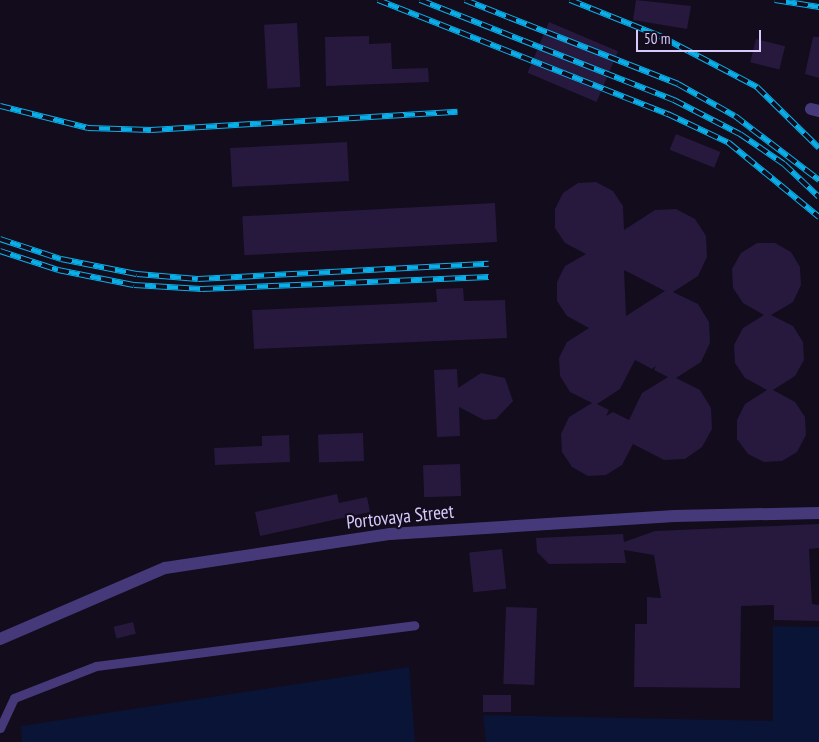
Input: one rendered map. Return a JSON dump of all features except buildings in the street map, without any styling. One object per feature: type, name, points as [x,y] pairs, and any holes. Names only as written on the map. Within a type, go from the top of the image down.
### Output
[{"type":"street","name":"Portovaya Street","points":[[0,639],[165,568],[390,534],[674,516],[819,513]]},
{"type":"lane","points":[[0,728],[14,698],[96,666],[414,625]]},
{"type":"water","points":[[773,626],[819,627],[819,742],[486,742],[483,715],[773,721]]},
{"type":"water","points":[[409,667],[415,742],[22,742],[21,726]]},
{"type":"railway","points":[[378,0],[668,114],[729,143],[819,217]]},
{"type":"railway","points":[[420,0],[674,100],[740,134],[784,164],[819,197]]},
{"type":"railway","points":[[465,0],[678,84],[735,116],[819,180]]},
{"type":"railway","points":[[570,0],[660,36],[757,87],[819,148]]},
{"type":"railway","points":[[775,0],[819,7]]},
{"type":"railway","points":[[0,106],[88,128],[151,130],[457,112]]},
{"type":"railway","points":[[0,239],[61,259],[137,274],[198,279],[489,264]]},
{"type":"railway","points":[[0,251],[58,270],[134,285],[202,289],[489,277]]}]
